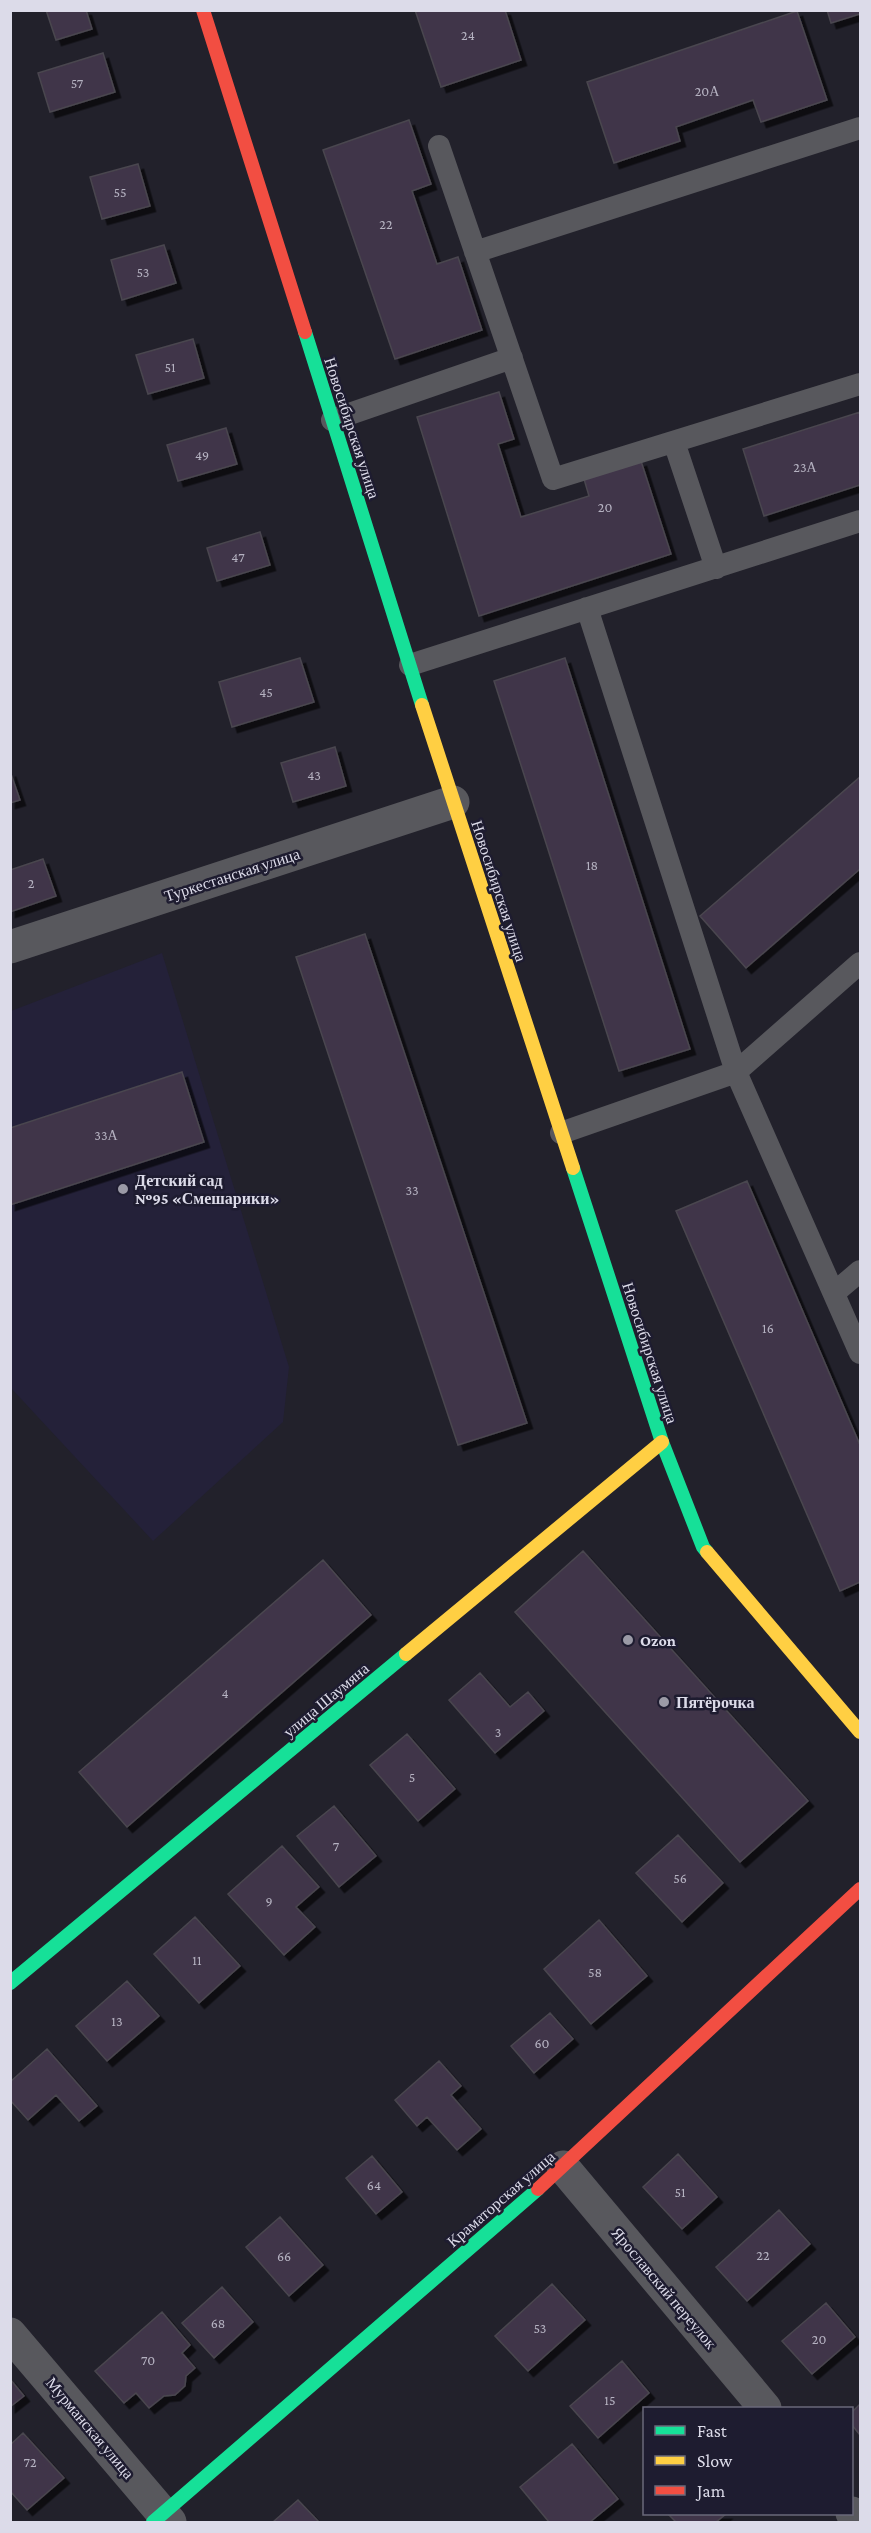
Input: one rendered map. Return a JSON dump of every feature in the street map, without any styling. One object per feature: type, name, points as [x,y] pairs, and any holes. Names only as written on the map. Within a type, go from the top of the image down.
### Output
[{"type":"main road","name":"Новосибирская улица","points":[[203,10],[453,802],[662,1442],[703,1546],[861,1732]]},
{"type":"main road","name":"улица Шаумяна","points":[[10,1983],[662,1442]]},
{"type":"main road","name":"Краматорская улица","points":[[162,2520],[563,2167],[861,1889]]},
{"type":"street","name":"Туркестанская улица","points":[[10,946],[453,802]]},
{"type":"street","name":"Ярославский переулок","points":[[563,2167],[763,2407]]},
{"type":"street","name":"Мурманская улица","points":[[10,2334],[162,2520]]},
{"type":"lane","points":[[475,252],[861,128]]},
{"type":"lane","points":[[439,146],[553,479],[861,384]]},
{"type":"lane","points":[[332,420],[512,358]]},
{"type":"lane","points":[[674,442],[716,568]]},
{"type":"lane","points":[[410,665],[861,521]]},
{"type":"lane","points":[[588,608],[736,1072],[861,1353]]},
{"type":"lane","points":[[561,1132],[736,1072],[861,963]]},
{"type":"lane","points":[[834,1293],[861,1271]]},
{"type":"shaded area","name":"Детский сад №95 «Смешарики»","points":[[162,953],[289,1367],[283,1422],[153,1541],[11,1388],[11,1011]]},
{"type":"building","points":[[46,10],[86,10],[92,29],[56,40]]},
{"type":"building","points":[[415,10],[505,10],[521,60],[441,87]]},
{"type":"building","points":[[827,10],[860,10],[860,14],[831,23]]},
{"type":"building","points":[[797,11],[827,100],[761,122],[753,100],[676,127],[680,141],[614,163],[587,82]]},
{"type":"building","points":[[103,53],[115,92],[50,112],[38,73]]},
{"type":"building","points":[[409,120],[431,184],[412,191],[437,264],[458,257],[482,330],[395,359],[323,150]]},
{"type":"building","points":[[138,164],[150,206],[102,219],[90,177]]},
{"type":"building","points":[[164,245],[176,283],[122,300],[111,260]]},
{"type":"building","points":[[193,339],[204,378],[148,394],[136,355]]},
{"type":"building","points":[[499,392],[514,439],[498,444],[521,517],[589,496],[584,479],[641,461],[671,554],[479,616],[417,417]]},
{"type":"building","points":[[860,412],[860,485],[764,516],[743,449]]},
{"type":"building","points":[[226,428],[237,464],[178,481],[167,445]]},
{"type":"building","points":[[260,532],[270,565],[217,581],[207,548]]},
{"type":"building","points":[[300,658],[314,702],[232,727],[219,682]]},
{"type":"building","points":[[565,658],[690,1049],[619,1071],[494,681]]},
{"type":"building","points":[[335,747],[346,786],[293,802],[281,763]]},
{"type":"building","points":[[10,771],[20,800],[10,803]]},
{"type":"building","points":[[860,777],[860,869],[746,968],[700,916]]},
{"type":"building","points":[[43,859],[56,896],[10,912],[10,870]]},
{"type":"building","points":[[365,934],[527,1423],[458,1445],[296,957]]},
{"type":"building","points":[[182,1072],[204,1142],[10,1205],[10,1128]]},
{"type":"building","points":[[747,1181],[860,1445],[860,1582],[840,1591],[676,1211]]},
{"type":"building","points":[[583,1551],[808,1801],[740,1862],[515,1612]]},
{"type":"building","points":[[323,1560],[371,1615],[127,1827],[79,1772]]},
{"type":"building","points":[[480,1673],[510,1707],[528,1692],[544,1711],[495,1753],[449,1700]]},
{"type":"building","points":[[407,1734],[455,1789],[418,1821],[370,1765]]},
{"type":"building","points":[[334,1806],[376,1856],[339,1887],[297,1836]]},
{"type":"building","points":[[678,1835],[723,1883],[682,1922],[636,1873]]},
{"type":"building","points":[[282,1846],[319,1887],[296,1907],[315,1927],[284,1955],[228,1894]]},
{"type":"building","points":[[195,1917],[240,1966],[199,2003],[154,1954]]},
{"type":"building","points":[[599,1920],[647,1976],[591,2024],[544,1969]]},
{"type":"building","points":[[127,1981],[159,2016],[107,2061],[76,2026]]},
{"type":"building","points":[[550,2013],[573,2039],[534,2073],[511,2046]]},
{"type":"building","points":[[47,2049],[97,2106],[79,2121],[56,2095],[28,2120],[10,2100],[10,2082]]},
{"type":"building","points":[[439,2061],[461,2086],[451,2095],[481,2129],[457,2150],[427,2117],[417,2126],[395,2100]]},
{"type":"building","points":[[678,2154],[717,2197],[682,2229],[643,2187]]},
{"type":"building","points":[[372,2156],[402,2192],[376,2214],[346,2178]]},
{"type":"building","points":[[779,2210],[810,2244],[747,2301],[716,2267]]},
{"type":"building","points":[[280,2217],[323,2265],[289,2296],[246,2247]]},
{"type":"building","points":[[552,2284],[585,2320],[528,2371],[495,2336]]},
{"type":"building","points":[[222,2287],[253,2322],[214,2358],[182,2323]]},
{"type":"building","points":[[826,2303],[855,2337],[812,2374],[782,2341]]},
{"type":"building","points":[[162,2312],[190,2345],[182,2353],[195,2368],[186,2376],[185,2386],[175,2395],[164,2396],[149,2408],[136,2393],[124,2403],[95,2371]]},
{"type":"building","points":[[622,2361],[649,2393],[598,2438],[570,2406]]},
{"type":"building","points":[[10,2379],[24,2396],[10,2407]]},
{"type":"building","points":[[860,2404],[860,2435],[853,2426],[853,2411]]},
{"type":"building","points":[[23,2433],[64,2478],[27,2510],[10,2491],[10,2445]]},
{"type":"building","points":[[572,2444],[618,2499],[590,2522],[549,2522],[520,2487]]},
{"type":"building","points":[[298,2500],[319,2522],[273,2522]]},
{"type":"building","points":[[669,2515],[725,2515],[716,2522],[676,2522]]},
{"type":"traffic: fast","points":[[305,332],[422,705]]},
{"type":"traffic: fast","points":[[573,1168],[662,1442],[703,1547],[707,1552]]},
{"type":"traffic: fast","points":[[10,1983],[406,1654]]},
{"type":"traffic: fast","points":[[153,2522],[538,2189]]},
{"type":"traffic: slow","points":[[422,705],[573,1168]]},
{"type":"traffic: slow","points":[[406,1654],[662,1442]]},
{"type":"traffic: slow","points":[[707,1552],[860,1732]]},
{"type":"traffic: jam","points":[[203,10],[305,332]]},
{"type":"traffic: jam","points":[[538,2189],[860,1889]]},
{"type":"place","name":"Детский сад №95 «Смешарики»","points":[[123,1189]]},
{"type":"place","name":"Ozon","points":[[628,1640]]},
{"type":"place","name":"Пятёрочка","points":[[664,1702]]}]
